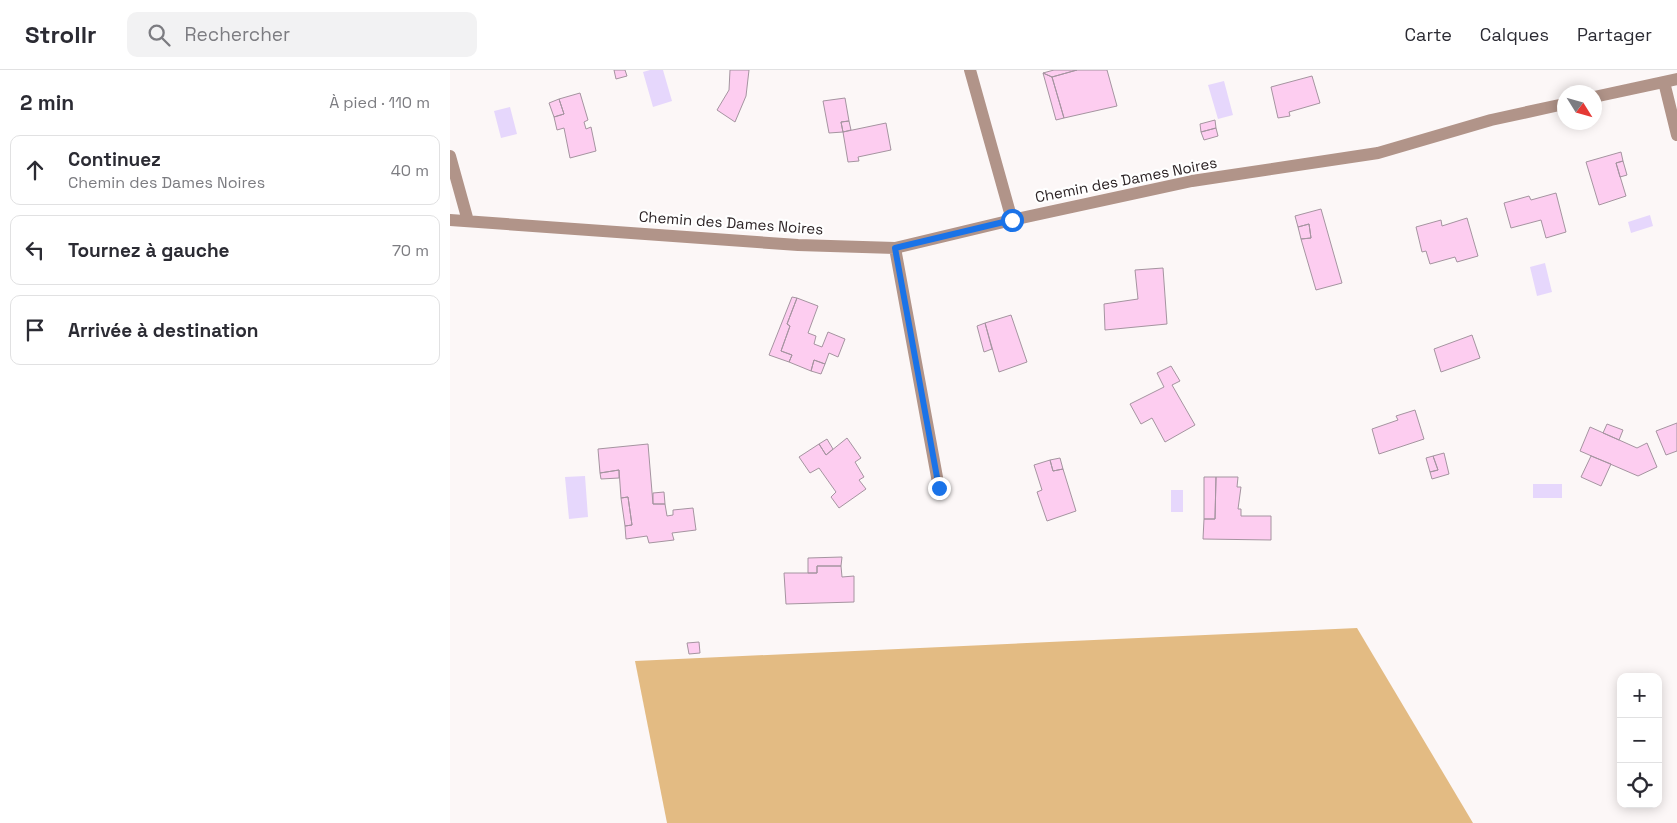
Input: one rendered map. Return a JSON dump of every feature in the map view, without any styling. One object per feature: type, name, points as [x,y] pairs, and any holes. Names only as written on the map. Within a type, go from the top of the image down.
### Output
[{"type":"street","points":[[970,70],[1012,220]]},
{"type":"street","points":[[1602,95],[1677,79]]},
{"type":"street","points":[[1664,82],[1677,135]]},
{"type":"street","name":"Chemin des Dames Noires","points":[[450,220],[798,245],[895,248],[1012,220],[1192,181],[1378,153],[1491,120],[1557,106]]},
{"type":"street","points":[[450,156],[468,221]]},
{"type":"street","points":[[895,248],[939,488]]},
{"type":"shaded area","points":[[663,70],[672,101],[653,107],[643,72]]},
{"type":"shaded area","points":[[1224,81],[1233,115],[1218,119],[1208,85]]},
{"type":"shaded area","points":[[510,107],[517,134],[501,138],[494,111]]},
{"type":"shaded area","points":[[1650,215],[1653,226],[1631,233],[1628,222]]},
{"type":"shaded area","points":[[1545,263],[1552,292],[1537,296],[1530,267]]},
{"type":"shaded area","points":[[585,476],[588,517],[569,519],[565,477]]},
{"type":"shaded area","points":[[1533,484],[1562,484],[1562,498],[1533,498]]},
{"type":"shaded area","points":[[1171,490],[1183,490],[1183,512],[1171,512]]},
{"type":"shaded area","points":[[1357,628],[1473,823],[667,823],[635,661]]},
{"type":"building","points":[[614,70],[625,70],[627,76],[616,79]]},
{"type":"building","points":[[730,70],[749,70],[746,96],[735,122],[717,110],[729,90]]},
{"type":"building","points":[[1054,70],[1077,70],[1052,77],[1043,73]]},
{"type":"building","points":[[1077,70],[1107,70],[1117,106],[1064,118],[1052,77]]},
{"type":"building","points":[[1043,73],[1052,77],[1064,118],[1056,120]]},
{"type":"building","points":[[1312,76],[1320,103],[1289,112],[1290,116],[1278,118],[1271,87]]},
{"type":"building","points":[[580,93],[588,120],[584,122],[586,129],[591,127],[596,151],[570,158],[564,128],[557,130],[554,117],[564,114],[559,99]]},
{"type":"building","points":[[845,98],[849,121],[841,122],[843,132],[829,133],[823,101]]},
{"type":"building","points":[[559,99],[564,114],[554,117],[549,103]]},
{"type":"building","points":[[1215,120],[1216,128],[1201,132],[1200,124]]},
{"type":"building","points":[[849,121],[851,130],[843,132],[841,122]]},
{"type":"building","points":[[886,123],[891,150],[858,157],[859,161],[848,162],[843,132]]},
{"type":"building","points":[[1216,128],[1218,136],[1204,140],[1201,132]]},
{"type":"building","points":[[1621,152],[1623,161],[1616,163],[1626,196],[1599,205],[1586,162]]},
{"type":"building","points":[[1623,161],[1627,175],[1620,177],[1616,163]]},
{"type":"building","points":[[1556,193],[1566,232],[1546,238],[1541,220],[1511,228],[1504,203],[1529,196],[1531,200]]},
{"type":"building","points":[[1321,209],[1342,283],[1316,290],[1301,239],[1311,238],[1309,224],[1298,227],[1295,216]]},
{"type":"building","points":[[1467,218],[1478,256],[1457,262],[1455,257],[1430,264],[1426,251],[1422,252],[1416,227],[1441,220],[1442,226]]},
{"type":"building","points":[[1309,224],[1311,238],[1301,239],[1298,227]]},
{"type":"building","points":[[1163,268],[1167,324],[1105,330],[1104,304],[1138,299],[1135,270]]},
{"type":"building","points":[[792,297],[797,298],[787,324],[790,326],[781,351],[792,355],[789,362],[769,355]]},
{"type":"building","points":[[797,298],[818,306],[808,333],[816,336],[814,344],[822,347],[828,332],[845,339],[838,357],[829,353],[825,364],[814,360],[811,371],[789,362],[792,355],[781,351],[790,326],[787,324]]},
{"type":"building","points":[[1011,315],[1027,362],[999,372],[985,323]]},
{"type":"building","points":[[985,323],[992,349],[984,352],[977,326]]},
{"type":"building","points":[[1472,335],[1480,358],[1441,372],[1434,349]]},
{"type":"building","points":[[814,360],[825,364],[821,374],[811,371]]},
{"type":"building","points":[[1171,366],[1180,381],[1172,385],[1195,425],[1165,442],[1152,418],[1141,424],[1130,404],[1164,387],[1157,373]]},
{"type":"building","points":[[1415,410],[1424,439],[1379,454],[1372,429],[1398,420],[1396,416]]},
{"type":"building","points":[[1677,423],[1677,451],[1666,455],[1656,431]]},
{"type":"building","points":[[1607,424],[1623,430],[1619,440],[1603,433]]},
{"type":"building","points":[[1590,427],[1637,448],[1647,443],[1657,467],[1638,476],[1580,451]]},
{"type":"building","points":[[847,438],[861,458],[855,462],[864,477],[859,480],[866,489],[839,508],[831,497],[836,492],[819,468],[810,473],[799,457],[819,444],[826,455]]},
{"type":"building","points":[[827,439],[833,449],[826,455],[819,444]]},
{"type":"building","points":[[648,444],[653,504],[665,504],[667,516],[673,515],[673,510],[693,508],[696,530],[672,533],[674,540],[649,543],[647,536],[626,539],[625,526],[632,525],[628,497],[621,498],[619,470],[600,473],[598,449]]},
{"type":"building","points":[[1444,453],[1449,474],[1432,479],[1430,472],[1438,470],[1433,456]]},
{"type":"building","points":[[1433,456],[1438,470],[1430,472],[1426,458]]},
{"type":"building","points":[[1591,456],[1611,464],[1601,486],[1581,477]]},
{"type":"building","points":[[1060,458],[1063,469],[1053,471],[1050,460]]},
{"type":"building","points":[[1050,460],[1053,471],[1063,469],[1076,511],[1047,521],[1037,492],[1042,490],[1034,465]]},
{"type":"building","points":[[619,470],[619,478],[601,479],[600,473]]},
{"type":"building","points":[[1204,477],[1216,477],[1215,519],[1204,519]]},
{"type":"building","points":[[1216,477],[1238,477],[1237,487],[1241,487],[1238,509],[1241,509],[1241,516],[1271,516],[1271,540],[1203,539],[1204,519],[1215,519]]},
{"type":"building","points":[[664,492],[665,504],[653,504],[653,493]]},
{"type":"building","points":[[628,497],[632,525],[625,526],[621,498]]},
{"type":"building","points":[[842,557],[841,566],[817,566],[817,573],[808,573],[808,558]]},
{"type":"building","points":[[817,566],[841,566],[842,577],[854,576],[854,602],[786,604],[784,573],[817,573]]},
{"type":"building","points":[[699,642],[700,653],[689,654],[687,643]]},
{"type":"route","points":[[939,488],[895,248],[1012,220]]}]
